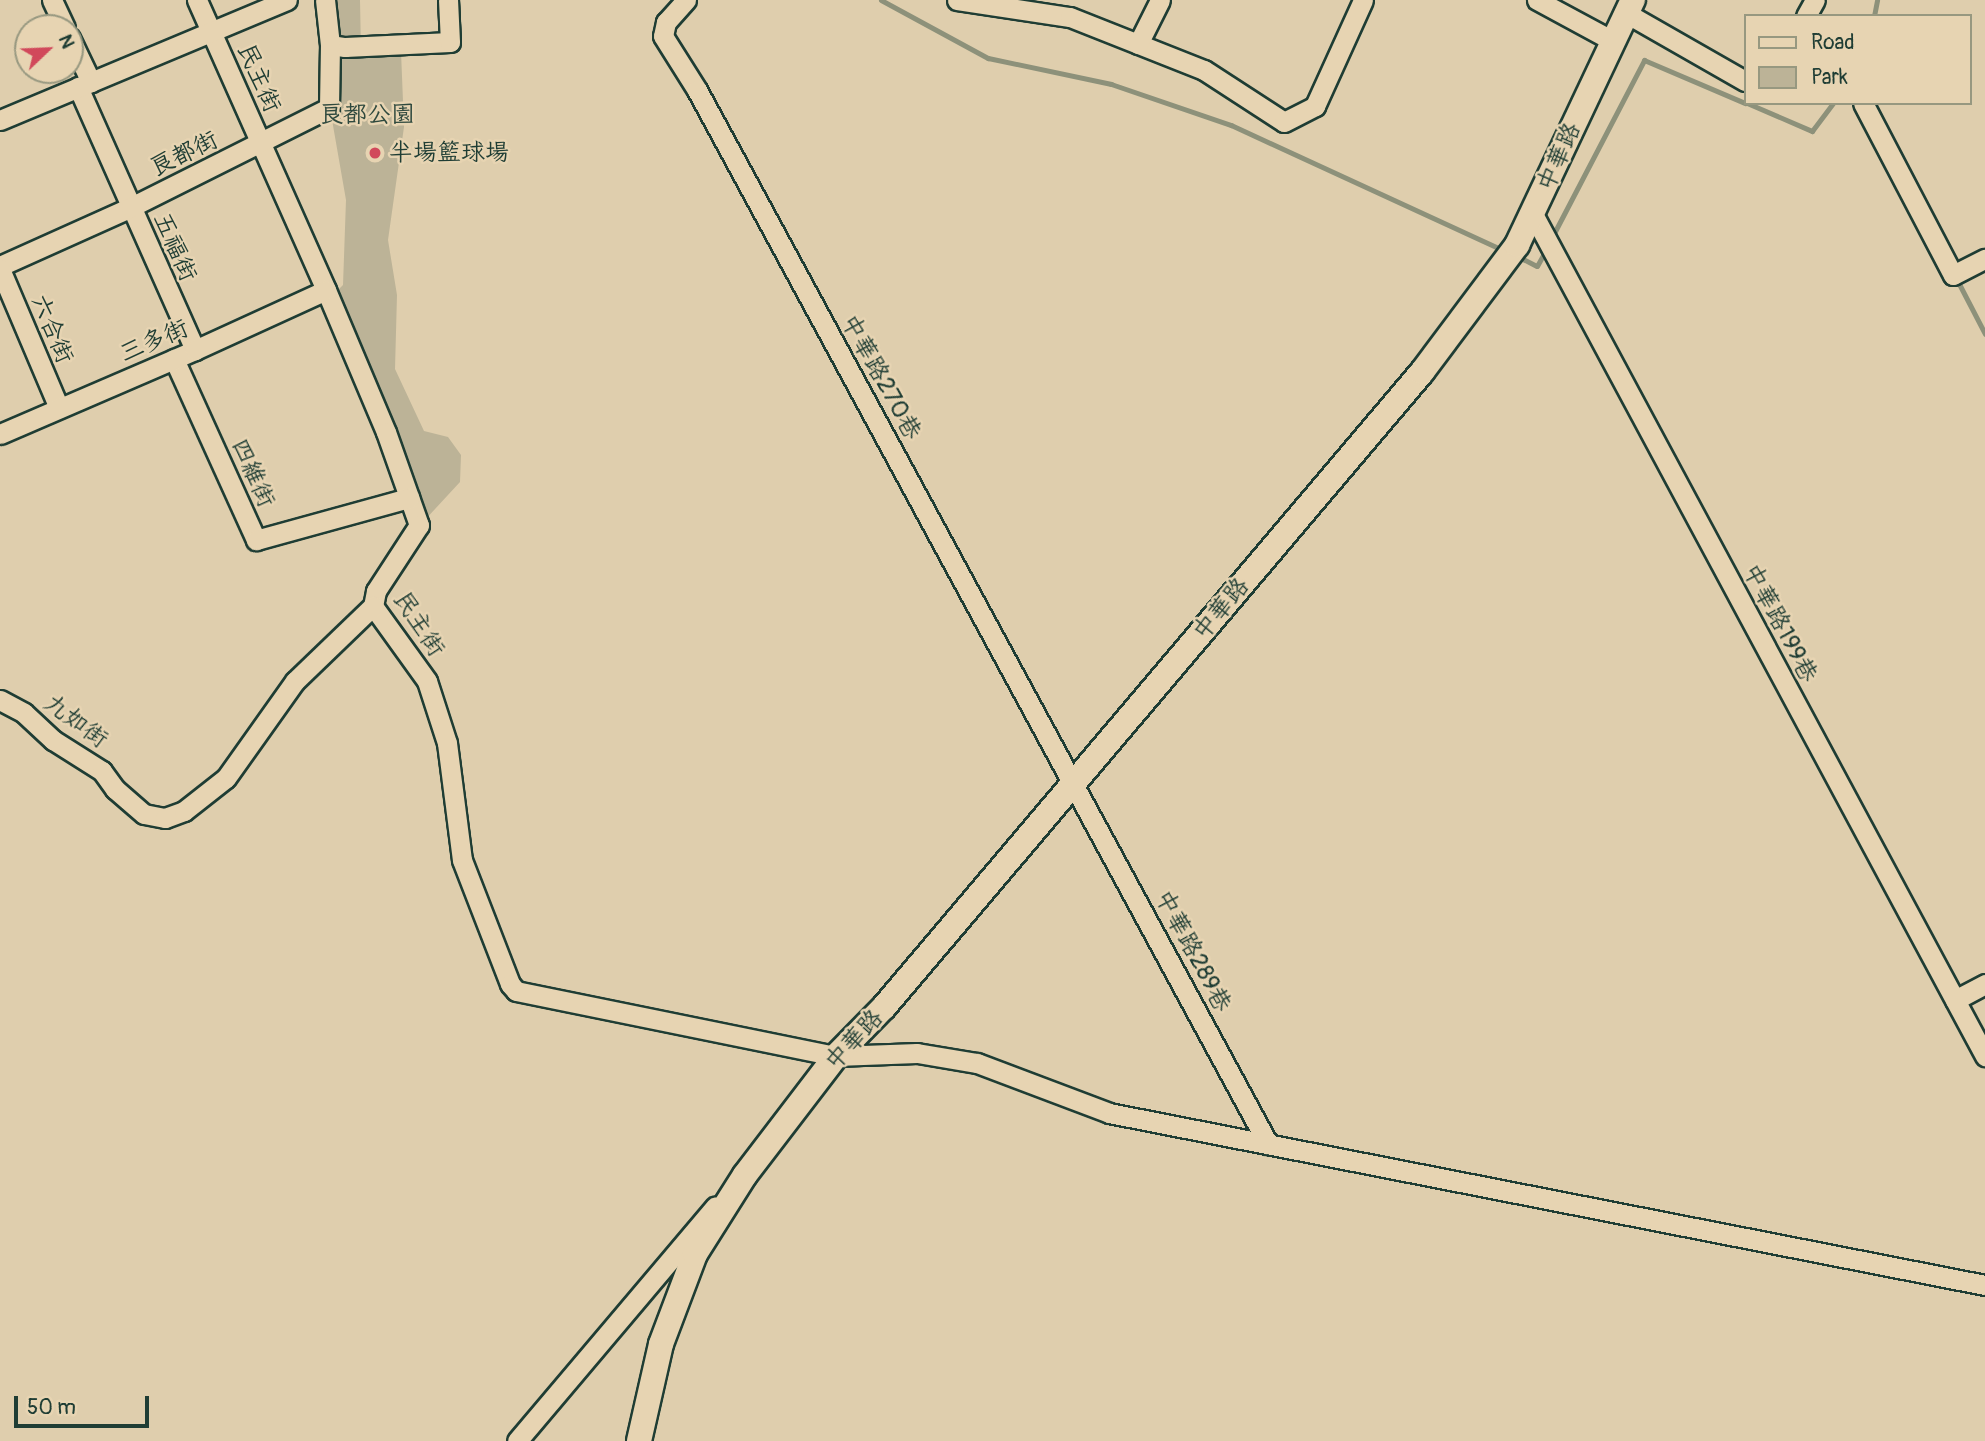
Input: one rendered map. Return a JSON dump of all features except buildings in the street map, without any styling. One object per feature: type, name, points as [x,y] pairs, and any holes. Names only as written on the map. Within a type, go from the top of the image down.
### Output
[{"type":"main road","name":"中華路","points":[[639,1441],[661,1344],[695,1254],[745,1175],[836,1055],[884,1007],[1422,372],[1517,245],[1629,6]]},
{"type":"street","name":"民主街","points":[[197,0],[326,290],[386,432],[419,525],[376,591],[373,606],[427,681],[447,743],[462,860],[510,984],[516,991],[836,1055]]},
{"type":"street","points":[[0,120],[287,0]]},
{"type":"street","name":"良都街","points":[[0,267],[262,144],[329,108],[331,45],[325,0]]},
{"type":"street","points":[[331,45],[345,47],[450,42],[448,0]]},
{"type":"street","name":"中華路270巷","points":[[686,0],[666,22],[663,36],[698,90],[1074,782]]},
{"type":"street","points":[[957,0],[1047,7],[1204,70],[1284,122],[1315,106],[1363,0]]},
{"type":"street","points":[[1138,44],[1160,0]]},
{"type":"street","points":[[1537,0],[1611,40]]},
{"type":"street","points":[[1629,6],[1744,80]]},
{"type":"street","name":"五福街","points":[[84,84],[131,207],[195,350]]},
{"type":"street","points":[[1864,105],[1953,275],[1985,258]]},
{"type":"street","name":"中華路199巷","points":[[1533,214],[1985,1056]]},
{"type":"street","name":"六合街","points":[[0,267],[59,408]]},
{"type":"street","name":"三多街","points":[[0,434],[326,290]]},
{"type":"street","name":"四維街","points":[[174,359],[257,540],[409,498]]},
{"type":"street","name":"九如街","points":[[0,701],[24,713],[53,740],[102,771],[115,789],[153,818],[164,818],[184,811],[226,778],[295,681],[373,606]]},
{"type":"street","name":"中華路289巷","points":[[1074,782],[1268,1144]]},
{"type":"street","points":[[1955,1000],[1985,984]]},
{"type":"street","points":[[836,1055],[917,1053],[977,1063],[1109,1113],[1985,1285]]},
{"type":"street","name":"中華路","points":[[517,1441],[708,1214],[745,1175]]},
{"type":"green space","name":"良都公園","points":[[329,0],[360,0],[361,52],[401,51],[404,127],[388,240],[397,295],[395,369],[424,431],[448,437],[461,455],[460,482],[423,522],[333,295],[343,285],[346,200],[331,114]]},
{"type":"waterway","points":[[881,0],[988,58],[1111,84],[1231,125],[1505,251]]},
{"type":"waterway","points":[[1874,14],[1877,0]]},
{"type":"waterway","points":[[1551,239],[1644,60],[1744,103]]},
{"type":"waterway","points":[[1752,105],[1812,131],[1832,105]]},
{"type":"waterway","points":[[1517,256],[1537,266],[1547,248]]},
{"type":"waterway","points":[[1956,278],[1985,334]]},
{"type":"place","name":"半場籃球場","points":[[375,153]]}]
